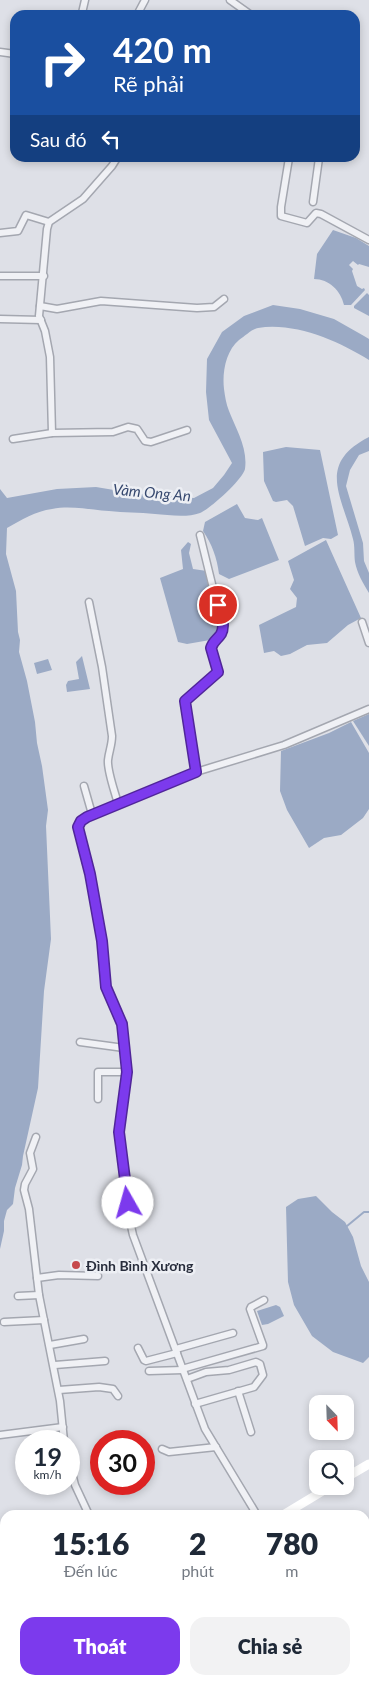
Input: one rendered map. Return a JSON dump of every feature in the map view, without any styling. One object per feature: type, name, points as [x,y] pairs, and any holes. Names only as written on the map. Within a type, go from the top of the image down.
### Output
[{"type":"street","points":[[230,0],[244,10]]},
{"type":"street","points":[[52,433],[50,357],[40,320],[47,229],[49,222],[83,198],[114,162]]},
{"type":"street","points":[[288,162],[281,216],[307,223],[316,213],[321,214],[369,240]]},
{"type":"street","points":[[313,202],[318,162]]},
{"type":"street","points":[[0,233],[18,231],[26,215],[49,222]]},
{"type":"street","points":[[0,276],[44,276]]},
{"type":"street","points":[[40,306],[57,309],[101,301],[197,308],[214,307],[224,299]]},
{"type":"street","points":[[0,319],[40,320]]},
{"type":"street","points":[[13,439],[52,433],[108,432],[128,427],[137,430],[147,442],[187,430]]},
{"type":"street","points":[[196,772],[185,701],[218,672],[211,648],[223,629],[200,535]]},
{"type":"street","points":[[89,602],[102,667],[112,736],[108,766],[118,804]]},
{"type":"street","points":[[362,622],[369,644]]},
{"type":"street","points":[[254,1510],[205,1429],[133,1235],[129,1217],[119,1132],[127,1072],[122,1024],[106,987],[102,941],[90,874],[78,827],[81,821],[92,814],[196,772],[284,745],[369,709]]},
{"type":"street","points":[[84,786],[92,814]]},
{"type":"street","points":[[80,1042],[124,1048]]},
{"type":"street","points":[[98,1099],[98,1072],[127,1072]]},
{"type":"street","points":[[36,1137],[30,1150],[34,1169],[24,1187],[29,1209],[39,1295],[54,1365],[63,1430]]},
{"type":"street","points":[[37,1278],[58,1275],[98,1276]]},
{"type":"street","points":[[18,1296],[39,1295]]},
{"type":"street","points":[[149,1371],[182,1370],[263,1346],[250,1309],[264,1300]]},
{"type":"street","points":[[4,1322],[44,1320]]},
{"type":"street","points":[[138,1348],[146,1361],[233,1333]]},
{"type":"street","points":[[50,1346],[84,1339]]},
{"type":"street","points":[[54,1365],[105,1361]]},
{"type":"street","points":[[187,1380],[215,1370],[229,1370],[256,1362],[260,1364],[263,1375],[257,1385],[195,1404]]},
{"type":"street","points":[[58,1390],[99,1387],[113,1389],[118,1396]]},
{"type":"street","points":[[238,1391],[251,1432]]},
{"type":"street","points":[[0,1435],[63,1427]]},
{"type":"street","points":[[162,1449],[169,1452],[178,1452],[216,1447]]},
{"type":"street","points":[[354,1473],[369,1464]]},
{"type":"street","points":[[80,1495],[87,1510]]},
{"type":"street","points":[[291,1510],[316,1495]]},
{"type":"water","points":[[333,230],[356,238],[369,246],[369,267],[358,265],[353,261],[349,265],[353,269],[357,286],[365,290],[351,305],[344,305],[334,287],[325,281],[314,279],[317,254]]},
{"type":"water","points":[[367,293],[369,295],[369,316],[354,308]]},
{"type":"water","points":[[273,305],[300,309],[334,319],[364,336],[369,339],[369,360],[344,346],[301,330],[272,327],[258,328],[239,340],[228,356],[224,369],[224,382],[227,406],[245,454],[245,469],[239,480],[218,500],[200,513],[183,516],[59,508],[34,514],[7,528],[6,554],[16,591],[20,640],[19,652],[35,722],[48,810],[46,826],[51,939],[44,991],[38,1088],[13,1204],[7,1210],[4,1221],[0,1249],[0,489],[7,498],[57,489],[96,487],[132,493],[194,498],[213,488],[232,463],[209,420],[206,392],[207,359],[222,332],[244,316]]},
{"type":"water","points":[[369,437],[369,451],[359,455],[350,470],[346,486],[363,543],[364,561],[369,573],[369,593],[360,578],[356,566],[354,542],[339,495],[337,482],[338,470],[343,458],[353,447]]},
{"type":"water","points":[[286,447],[320,450],[338,535],[331,539],[323,538],[305,546],[293,506],[287,500],[273,501],[264,481],[263,452]]},
{"type":"water","points":[[237,504],[245,518],[258,520],[262,518],[279,560],[229,579],[219,574],[214,551],[203,531],[205,522]]},
{"type":"water","points":[[326,540],[361,618],[348,625],[327,643],[307,645],[290,654],[281,656],[274,651],[264,653],[259,625],[296,607],[297,598],[290,589],[294,580],[288,561]]},
{"type":"water","points":[[188,542],[191,544],[189,553],[193,569],[207,571],[217,631],[210,640],[187,644],[178,642],[160,578],[183,569],[181,550]]},
{"type":"water","points":[[82,656],[90,689],[67,692],[66,685],[68,681],[79,679],[76,662]]},
{"type":"water","points":[[48,659],[52,670],[37,674],[34,663]]},
{"type":"water","points":[[369,714],[369,746],[353,721]]},
{"type":"water","points":[[351,722],[369,753],[369,809],[363,818],[341,835],[324,838],[309,848],[287,810],[280,791],[281,751],[329,733]]},
{"type":"water","points":[[316,1196],[345,1222],[353,1237],[361,1266],[369,1282],[369,1357],[363,1363],[333,1352],[312,1336],[294,1305],[288,1282],[286,1207],[298,1199]]},
{"type":"water","points":[[276,1305],[280,1307],[284,1316],[262,1325],[257,1311]]},
{"type":"waterway","points":[[347,1226],[364,1212],[369,1212]]},
{"type":"place","name":"Đình Bình Xương","points":[[76,1265]]},
{"type":"route","points":[[128,1203],[119,1132],[127,1072],[122,1024],[106,987],[102,941],[90,874],[78,827],[81,821],[87,817],[196,772],[184,705],[187,698],[216,676],[218,672],[211,648],[223,629],[218,605]]},
{"type":"water label","name":"Vàm Ong An","points":[[152,492]]}]
